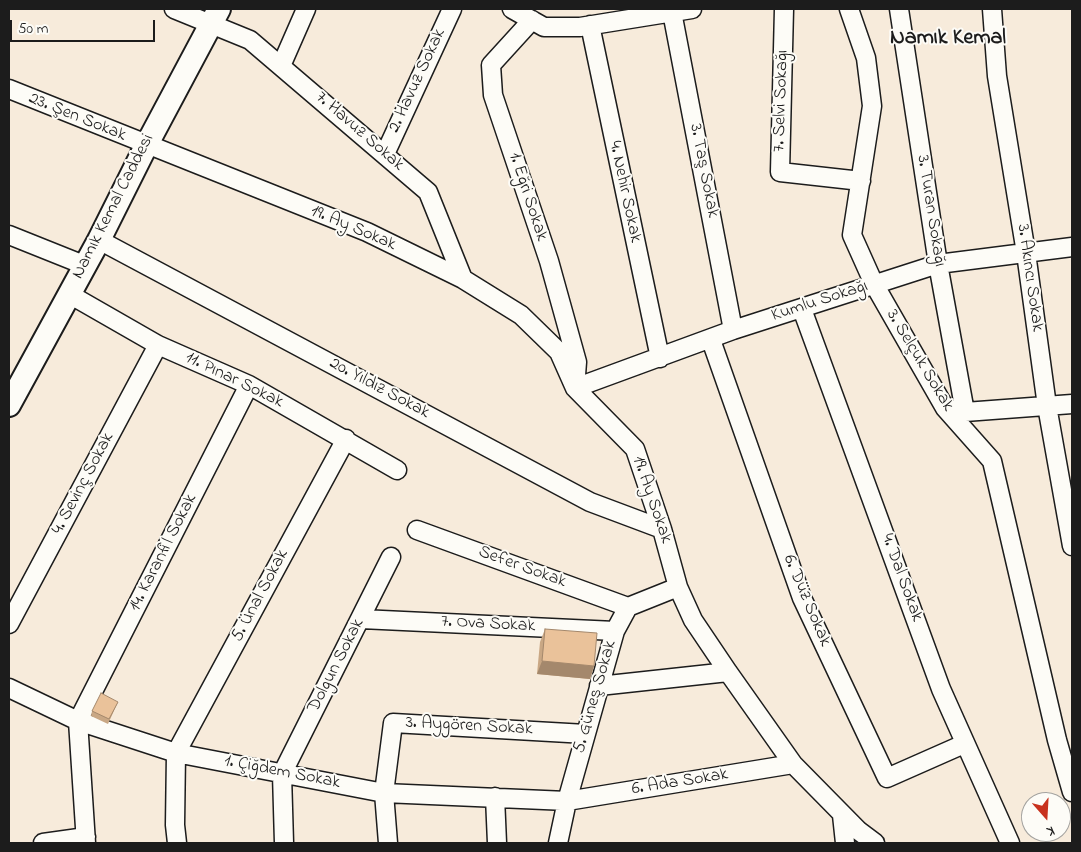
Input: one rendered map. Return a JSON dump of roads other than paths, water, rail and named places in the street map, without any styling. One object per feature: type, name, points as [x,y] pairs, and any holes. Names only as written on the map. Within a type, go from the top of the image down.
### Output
[{"type":"street","name":"7. Havuz Sokak","points":[[174,9],[215,16],[250,40],[428,192],[463,279]]},
{"type":"street","points":[[281,66],[306,9]]},
{"type":"street","name":"2. Havuz Sokak","points":[[385,154],[452,9]]},
{"type":"street","points":[[512,9],[544,27],[590,26],[692,9]]},
{"type":"street","name":"7. Selvi Sokağı","points":[[784,9],[780,172],[861,181]]},
{"type":"street","name":"3. Selçuk Sokak","points":[[849,9],[866,58],[872,106],[852,235],[874,284],[945,408],[992,461],[1057,740],[1072,792]]},
{"type":"street","name":"3. Turan Sokağı","points":[[899,9],[938,264],[965,412]]},
{"type":"street","name":"3. Akıncı Sokak","points":[[992,9],[997,76],[1026,253],[1047,406],[1072,546]]},
{"type":"street","name":"3. Taş Sokak","points":[[672,12],[733,330]]},
{"type":"street","name":"Namık Kemal Caddesi","points":[[9,406],[15,381],[69,294],[99,240],[215,16]]},
{"type":"street","name":"1. Eğri Sokak","points":[[532,20],[490,65],[493,95],[549,261],[577,362],[575,388]]},
{"type":"street","name":"4. Nehir Sokak","points":[[590,26],[660,358]]},
{"type":"street","name":"23. Şen Sokak","points":[[9,89],[146,146]]},
{"type":"street","name":"19. Ay Sokak","points":[[146,146],[366,232],[463,279],[521,315],[560,352],[575,388],[634,449],[662,529],[678,587],[694,620],[793,764],[859,831],[875,843]]},
{"type":"street","points":[[9,235],[84,265]]},
{"type":"street","name":"20. Yıldız Sokak","points":[[99,240],[590,502],[662,529]]},
{"type":"street","name":"Kumlu Sokağı","points":[[575,388],[733,330],[938,264],[1072,247]]},
{"type":"street","name":"11. Pınar Sokak","points":[[69,294],[158,345],[250,385],[397,470]]},
{"type":"street","name":"4. Dal Sokak","points":[[802,309],[938,679],[964,744],[1010,843]]},
{"type":"street","name":"6. Düz Sokak","points":[[710,340],[802,598],[887,778],[964,744]]},
{"type":"street","name":"4. Sevinç Sokak","points":[[9,624],[158,345]]},
{"type":"street","name":"14. Karanfil Sokak","points":[[78,721],[250,385]]},
{"type":"street","points":[[945,408],[965,412],[1072,404]]},
{"type":"street","name":"5. Ünal Sokak","points":[[176,753],[346,439]]},
{"type":"street","name":"Sefer Sokak","points":[[417,530],[628,607]]},
{"type":"street","name":"Dolgun Sokak","points":[[282,774],[391,557]]},
{"type":"street","points":[[628,607],[678,587]]},
{"type":"street","name":"5. Güneş Sokak","points":[[558,843],[567,801],[615,631],[628,607]]},
{"type":"street","name":"7. Ova Sokak","points":[[361,619],[615,631]]},
{"type":"street","points":[[599,686],[728,672]]},
{"type":"street","name":"1. Çiğdem Sokak","points":[[9,688],[78,721],[176,753],[384,792],[567,801]]},
{"type":"street","points":[[43,843],[86,840],[78,721]]},
{"type":"street","name":"3. Aygören Sokak","points":[[384,792],[393,723],[586,734]]},
{"type":"street","points":[[176,753],[175,825],[177,843]]},
{"type":"street","name":"6. Ada Sokak","points":[[567,801],[793,764]]},
{"type":"street","points":[[282,774],[284,843]]},
{"type":"street","points":[[384,792],[388,843]]},
{"type":"street","points":[[494,797],[497,843]]},
{"type":"street","points":[[842,814],[845,843]]},
{"type":"district","name":"Namık Kemal","points":[[948,39]]}]
